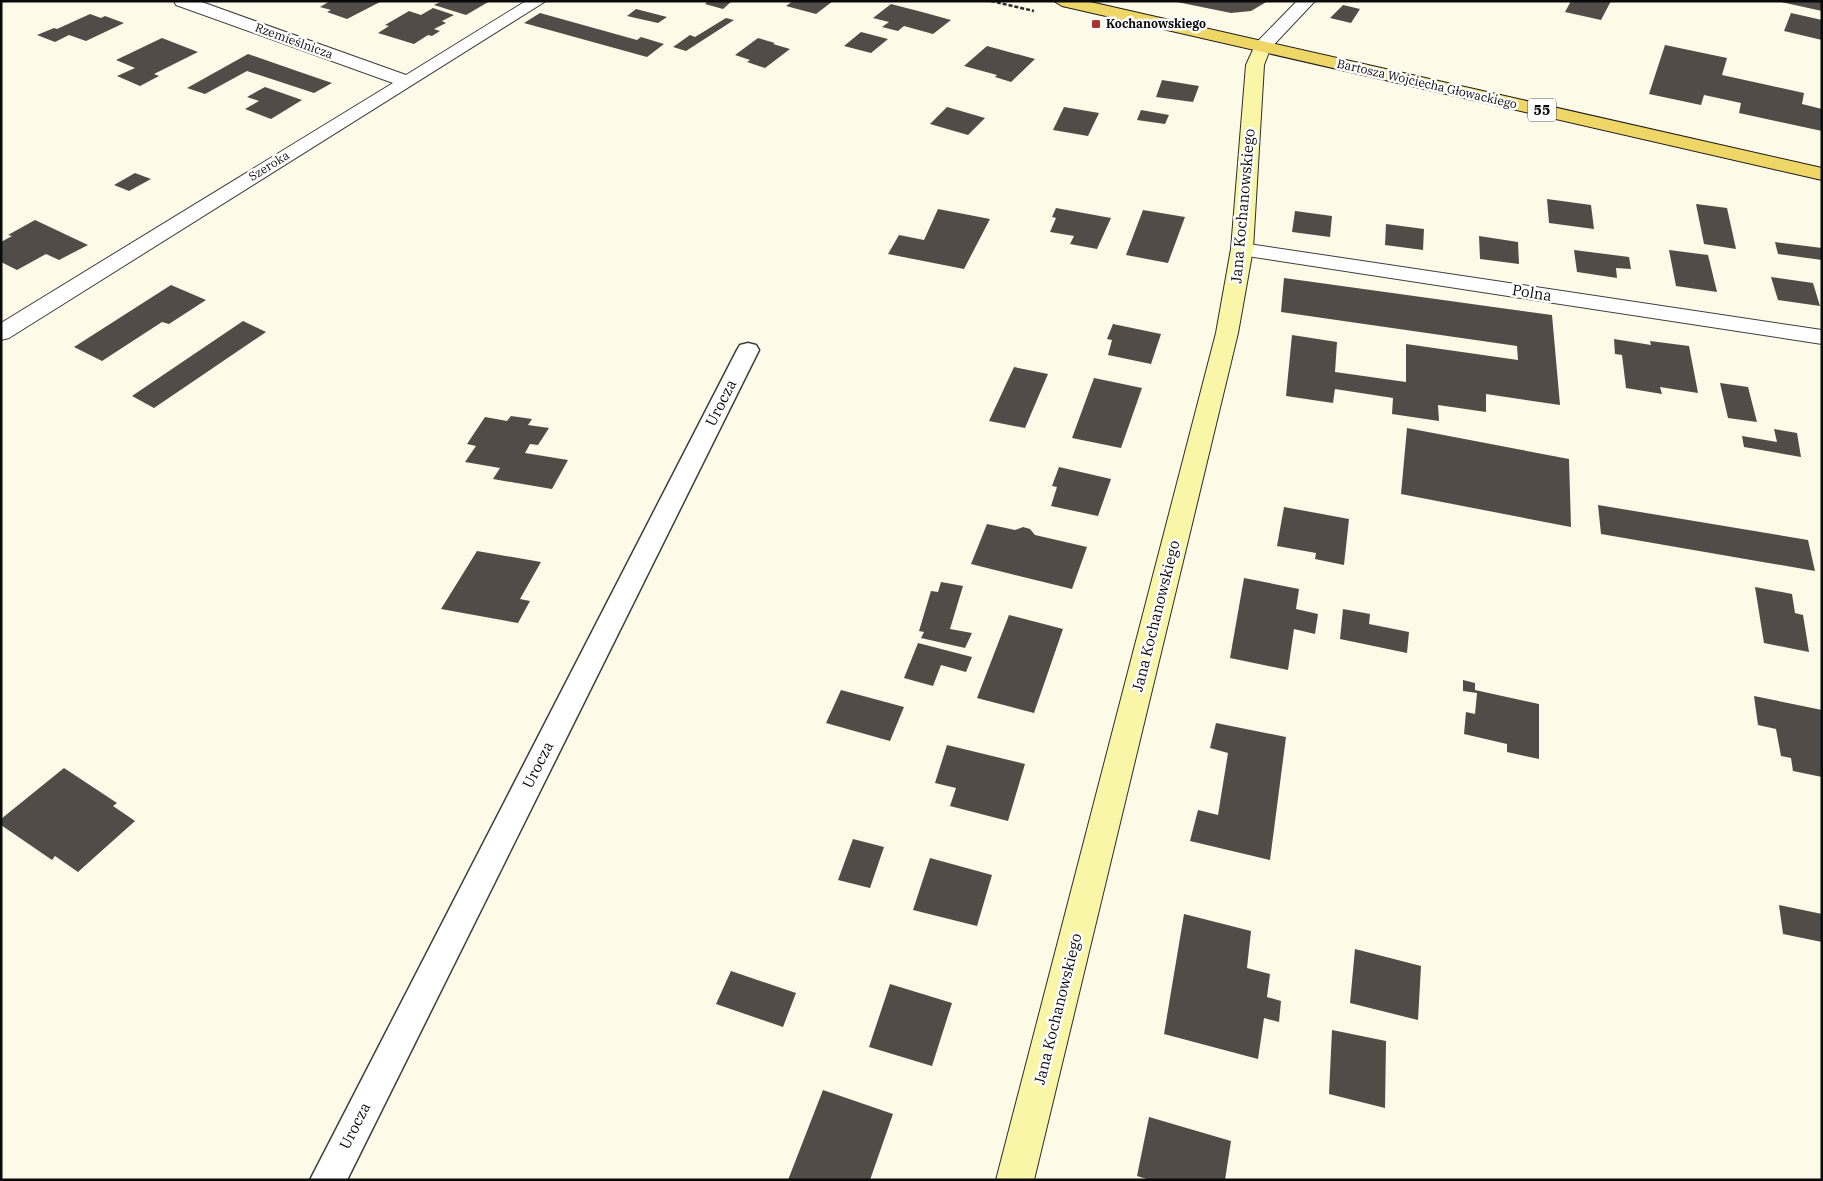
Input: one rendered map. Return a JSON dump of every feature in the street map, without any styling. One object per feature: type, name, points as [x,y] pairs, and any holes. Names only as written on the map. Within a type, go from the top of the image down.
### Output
[{"type":"main road","name":"Bartosza Wojciecha Głowackiego","points":[[1062,1],[1822,174]]},
{"type":"street","name":"Rzemieślnicza","points":[[182,1],[406,81]]},
{"type":"street","name":"Szeroka","points":[[1,332],[538,1]]},
{"type":"street","points":[[1262,46],[1307,1]]},
{"type":"street","name":"Jana Kochanowskiego","points":[[1015,1180],[1227,333],[1242,249],[1254,75],[1262,46]]},
{"type":"street","name":"Polna","points":[[1242,249],[1822,337]]},
{"type":"lane","name":"Urocza","points":[[328,1180],[748,350]]},
{"type":"building","points":[[330,1],[380,2],[347,19],[327,12],[331,10],[320,7]]},
{"type":"building","points":[[442,1],[490,1],[466,15],[434,5]]},
{"type":"building","points":[[708,1],[732,1],[723,9],[705,4]]},
{"type":"building","points":[[793,1],[833,1],[816,14],[786,6]]},
{"type":"building","points":[[1172,1],[1268,1],[1251,11],[1231,13]]},
{"type":"building","points":[[1571,1],[1611,1],[1601,20],[1565,12]]},
{"type":"building","points":[[1822,1],[1822,11],[1781,2]]},
{"type":"building","points":[[891,4],[951,20],[933,34],[904,26],[898,31],[882,27],[889,22],[873,18]]},
{"type":"building","points":[[1343,5],[1360,9],[1351,23],[1330,18]]},
{"type":"building","points":[[433,8],[454,15],[442,21],[446,23],[434,29],[440,31],[432,36],[428,35],[414,44],[378,33],[389,26],[385,25],[409,11],[421,15]]},
{"type":"building","points":[[636,9],[667,17],[658,23],[627,16]]},
{"type":"building","points":[[540,13],[637,40],[641,37],[664,44],[647,57],[524,23]]},
{"type":"building","points":[[1791,13],[1822,20],[1822,40],[1784,31]]},
{"type":"building","points":[[90,14],[101,18],[105,16],[124,23],[86,41],[69,35],[55,42],[37,35],[54,28],[57,29]]},
{"type":"building","points":[[726,18],[734,20],[686,51],[673,47],[690,35],[695,37]]},
{"type":"building","points":[[861,32],[888,39],[871,53],[844,46]]},
{"type":"building","points":[[162,38],[198,52],[154,74],[159,76],[140,86],[117,76],[135,68],[116,60]]},
{"type":"building","points":[[758,38],[790,49],[765,68],[747,62],[750,60],[735,55]]},
{"type":"building","points":[[1665,45],[1727,58],[1722,75],[1804,93],[1802,104],[1822,109],[1822,131],[1739,113],[1741,103],[1704,95],[1701,105],[1649,94]]},
{"type":"building","points":[[987,46],[1035,59],[1011,82],[995,77],[997,75],[964,66]]},
{"type":"building","points":[[248,54],[332,83],[314,93],[247,71],[205,94],[187,88]]},
{"type":"building","points":[[1162,80],[1199,86],[1193,102],[1156,97]]},
{"type":"building","points":[[265,87],[302,100],[271,119],[245,109],[259,101],[247,97]]},
{"type":"building","points":[[947,107],[985,118],[968,135],[930,124]]},
{"type":"building","points":[[1064,107],[1099,113],[1088,136],[1053,130]]},
{"type":"building","points":[[1141,110],[1169,115],[1165,124],[1137,120]]},
{"type":"building","points":[[135,173],[151,179],[129,191],[114,185]]},
{"type":"building","points":[[1547,199],[1591,205],[1594,229],[1549,223]]},
{"type":"building","points":[[1696,204],[1727,208],[1736,249],[1704,244]]},
{"type":"building","points":[[1056,208],[1111,218],[1097,249],[1070,244],[1074,236],[1050,232],[1056,218],[1052,217]]},
{"type":"building","points":[[938,209],[990,219],[964,269],[888,254],[899,235],[924,240]]},
{"type":"building","points":[[1143,210],[1185,217],[1168,263],[1126,255]]},
{"type":"building","points":[[1295,211],[1332,216],[1330,237],[1292,232]]},
{"type":"building","points":[[35,220],[88,245],[59,260],[46,254],[17,270],[1,262],[1,242],[12,236],[8,235]]},
{"type":"building","points":[[1386,224],[1424,229],[1423,250],[1385,245]]},
{"type":"building","points":[[1479,236],[1518,242],[1519,264],[1480,259]]},
{"type":"building","points":[[1775,242],[1822,248],[1822,260],[1778,254]]},
{"type":"building","points":[[1574,250],[1629,257],[1631,269],[1616,268],[1617,278],[1577,272]]},
{"type":"building","points":[[1669,250],[1708,255],[1717,292],[1676,286]]},
{"type":"building","points":[[1771,277],[1813,283],[1820,306],[1778,300]]},
{"type":"building","points":[[1284,278],[1552,315],[1560,405],[1486,394],[1486,412],[1438,405],[1439,421],[1392,414],[1393,398],[1335,389],[1333,403],[1286,396],[1292,335],[1337,342],[1335,372],[1406,382],[1406,344],[1518,360],[1517,346],[1281,312]]},
{"type":"building","points":[[171,285],[206,300],[169,324],[162,322],[102,361],[74,347]]},
{"type":"building","points":[[243,321],[266,332],[154,408],[132,396]]},
{"type":"building","points":[[1113,324],[1161,334],[1151,364],[1108,355],[1112,340],[1107,339]]},
{"type":"building","points":[[1614,339],[1651,345],[1650,341],[1689,346],[1698,393],[1660,387],[1662,394],[1626,388],[1622,355],[1615,354]]},
{"type":"building","points":[[1014,367],[1048,374],[1025,428],[989,421]]},
{"type":"building","points":[[1094,378],[1142,388],[1121,448],[1072,438]]},
{"type":"building","points":[[1720,383],[1748,387],[1757,422],[1728,418]]},
{"type":"building","points":[[511,416],[532,419],[528,425],[549,428],[538,445],[530,444],[525,453],[568,460],[552,489],[493,479],[500,468],[465,462],[476,446],[467,444],[485,417],[507,421]]},
{"type":"building","points":[[1407,428],[1569,459],[1571,527],[1401,494]]},
{"type":"building","points":[[1774,429],[1797,433],[1801,457],[1744,447],[1742,436],[1777,442]]},
{"type":"building","points":[[1059,467],[1111,479],[1098,516],[1051,506],[1057,487],[1052,486]]},
{"type":"building","points":[[1598,505],[1808,540],[1815,571],[1601,534]]},
{"type":"building","points":[[1284,507],[1349,519],[1344,565],[1315,559],[1316,553],[1277,546]]},
{"type":"building","points":[[987,524],[1015,530],[1023,527],[1030,529],[1035,535],[1087,547],[1072,589],[971,564]]},
{"type":"building","points":[[477,551],[541,562],[520,599],[530,601],[518,623],[441,609]]},
{"type":"building","points":[[1244,578],[1299,589],[1296,609],[1318,614],[1315,634],[1294,629],[1288,670],[1230,658]]},
{"type":"building","points":[[941,582],[963,586],[950,629],[972,633],[965,648],[921,638],[924,632],[919,631],[931,591],[938,592]]},
{"type":"building","points":[[1755,587],[1792,594],[1795,613],[1803,615],[1809,652],[1764,643]]},
{"type":"building","points":[[1343,609],[1370,614],[1369,624],[1409,632],[1407,653],[1340,639]]},
{"type":"building","points":[[1009,615],[1063,629],[1034,713],[977,698]]},
{"type":"building","points":[[918,643],[972,657],[966,672],[941,665],[933,686],[904,678]]},
{"type":"building","points":[[1463,680],[1475,683],[1475,690],[1539,704],[1539,759],[1507,752],[1507,744],[1464,734],[1466,712],[1475,714],[1477,693],[1463,691]]},
{"type":"building","points":[[841,690],[904,707],[890,741],[826,723]]},
{"type":"building","points":[[1754,696],[1822,710],[1822,777],[1793,771],[1791,758],[1781,756],[1776,729],[1758,725]]},
{"type":"building","points":[[1216,723],[1286,737],[1270,860],[1190,841],[1198,810],[1218,815],[1228,753],[1210,748]]},
{"type":"building","points":[[947,745],[1025,764],[1008,821],[950,806],[956,788],[935,783]]},
{"type":"building","points":[[64,768],[117,803],[113,806],[135,821],[78,872],[55,856],[52,860],[1,825],[1,819]]},
{"type":"building","points":[[853,839],[884,847],[870,888],[838,880]]},
{"type":"building","points":[[930,858],[992,875],[977,926],[913,910]]},
{"type":"building","points":[[1779,905],[1822,914],[1822,942],[1783,934]]},
{"type":"building","points":[[1184,914],[1251,931],[1247,968],[1270,974],[1267,997],[1281,1001],[1279,1022],[1264,1018],[1258,1059],[1164,1034]]},
{"type":"building","points":[[1355,949],[1421,966],[1418,1020],[1350,1003]]},
{"type":"building","points":[[731,971],[796,993],[783,1027],[716,1004]]},
{"type":"building","points":[[890,984],[952,1003],[932,1066],[869,1047]]},
{"type":"building","points":[[1332,1030],[1386,1041],[1385,1108],[1329,1094]]},
{"type":"building","points":[[823,1090],[893,1114],[870,1180],[788,1180]]},
{"type":"building","points":[[1149,1117],[1231,1141],[1225,1180],[1150,1180],[1137,1176]]},
{"type":"place","name":"Kochanowskiego","points":[[1096,24]]}]
